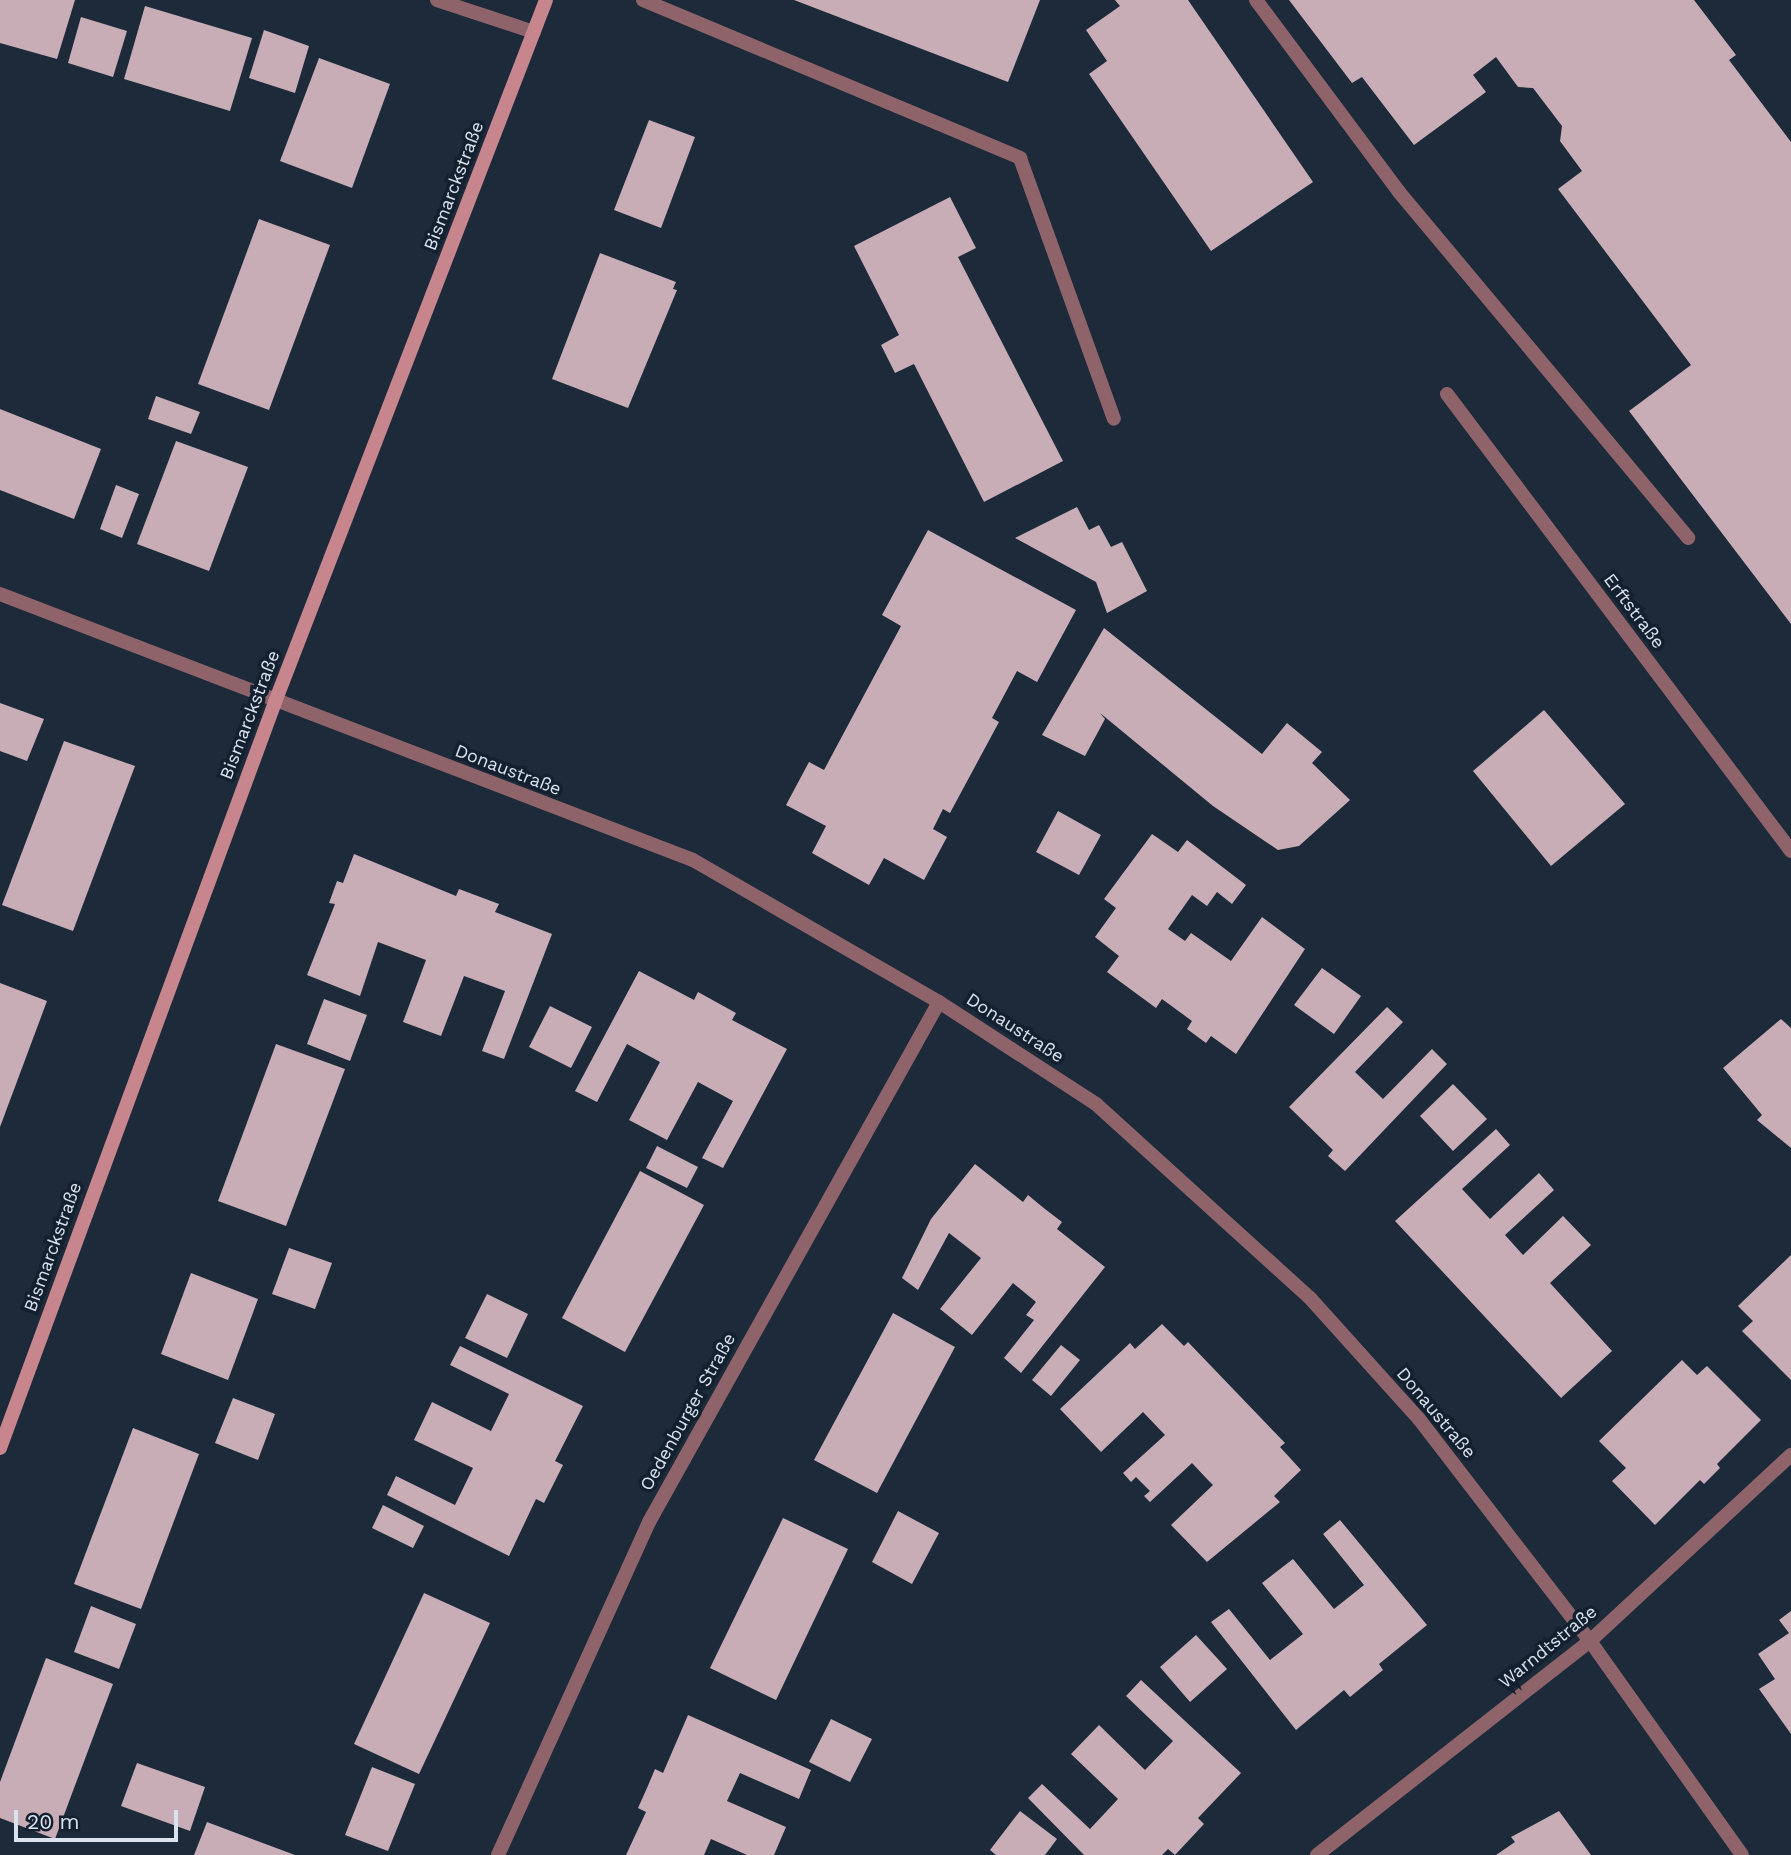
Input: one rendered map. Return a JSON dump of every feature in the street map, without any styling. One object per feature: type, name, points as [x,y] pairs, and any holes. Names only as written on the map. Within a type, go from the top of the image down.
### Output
[{"type":"main road","name":"Bismarckstraße","points":[[0,1448],[275,702],[546,0]]},
{"type":"street","points":[[437,0],[534,32]]},
{"type":"street","points":[[643,0],[1020,159],[1114,419]]},
{"type":"street","points":[[1256,0],[1399,192],[1688,538]]},
{"type":"street","name":"Erftstraße","points":[[1447,394],[1791,851]]},
{"type":"street","name":"Donaustraße","points":[[0,594],[275,702],[693,860],[939,1002],[1096,1104],[1310,1298],[1419,1419],[1590,1641],[1742,1855]]},
{"type":"street","name":"Oedenburger Straße","points":[[498,1855],[649,1522],[939,1002]]},
{"type":"street","name":"Warndtstraße","points":[[1317,1855],[1590,1641],[1791,1455]]},
{"type":"building","points":[[0,0],[75,0],[57,59],[0,43]]},
{"type":"building","points":[[794,0],[1040,0],[1008,82]]},
{"type":"building","points":[[1115,0],[1188,0],[1313,182],[1211,251],[1089,74],[1107,61],[1086,30],[1120,6]]},
{"type":"building","points":[[1289,0],[1694,0],[1736,55],[1729,60],[1791,142],[1791,624],[1629,411],[1691,365],[1558,189],[1582,171],[1560,141],[1562,126],[1533,88],[1518,87],[1496,57],[1473,75],[1486,92],[1414,145],[1362,77],[1352,83]]},
{"type":"building","points":[[145,6],[252,38],[230,111],[124,79]]},
{"type":"building","points":[[81,17],[127,31],[113,77],[68,63]]},
{"type":"building","points":[[264,30],[309,46],[295,93],[249,78]]},
{"type":"building","points":[[319,58],[390,84],[352,188],[280,161]]},
{"type":"building","points":[[649,120],[695,137],[661,228],[614,210]]},
{"type":"building","points":[[950,197],[976,248],[958,257],[1063,461],[984,502],[914,364],[895,373],[881,345],[899,335],[854,246]]},
{"type":"building","points":[[259,219],[330,245],[269,410],[198,384]]},
{"type":"building","points":[[600,253],[676,282],[673,289],[677,290],[628,408],[552,379]]},
{"type":"building","points":[[156,396],[200,412],[191,434],[148,419]]},
{"type":"building","points":[[0,409],[101,449],[74,519],[0,490]]},
{"type":"building","points":[[176,441],[248,467],[209,571],[137,544]]},
{"type":"building","points":[[116,485],[139,494],[122,538],[100,529]]},
{"type":"building","points":[[1077,507],[1089,530],[1099,525],[1111,547],[1122,542],[1147,591],[1107,613],[1096,582],[1015,538]]},
{"type":"building","points":[[928,530],[1076,610],[1037,682],[1017,671],[992,718],[999,722],[950,813],[943,809],[933,829],[947,837],[924,880],[884,858],[869,885],[812,853],[826,826],[786,805],[809,762],[824,770],[901,626],[882,615]]},
{"type":"building","points":[[1104,628],[1262,754],[1287,723],[1322,752],[1312,763],[1350,800],[1299,846],[1278,850],[1213,806],[1100,713],[1105,719],[1085,756],[1042,735]]},
{"type":"building","points":[[0,703],[44,719],[27,761],[0,751]]},
{"type":"building","points":[[1544,710],[1625,804],[1551,866],[1473,771]]},
{"type":"building","points":[[64,741],[135,766],[73,931],[2,905]]},
{"type":"building","points":[[1058,811],[1101,835],[1079,875],[1036,852]]},
{"type":"building","points":[[1152,834],[1178,852],[1187,840],[1246,885],[1232,904],[1217,892],[1207,906],[1192,895],[1168,929],[1185,941],[1191,933],[1231,961],[1262,917],[1305,949],[1236,1054],[1211,1036],[1206,1043],[1187,1029],[1192,1021],[1162,999],[1156,1008],[1107,972],[1119,956],[1095,937],[1116,908],[1104,899]]},
{"type":"building","points":[[354,854],[456,896],[459,889],[499,904],[495,912],[552,934],[504,1059],[482,1051],[505,991],[464,976],[441,1036],[403,1022],[426,960],[378,942],[360,996],[307,975],[335,904],[329,903],[337,881],[343,883]]},
{"type":"building","points":[[1322,968],[1361,996],[1334,1034],[1294,1005]]},
{"type":"building","points":[[639,971],[694,1000],[698,992],[736,1013],[732,1020],[787,1049],[723,1168],[702,1158],[733,1101],[698,1082],[667,1140],[629,1120],[660,1062],[627,1044],[597,1102],[575,1091]]},
{"type":"building","points":[[0,983],[47,1001],[0,1127]]},
{"type":"building","points":[[324,999],[367,1015],[350,1061],[307,1044]]},
{"type":"building","points":[[550,1006],[592,1027],[571,1068],[529,1047]]},
{"type":"building","points":[[1387,1007],[1403,1022],[1355,1072],[1383,1099],[1432,1049],[1447,1064],[1345,1171],[1328,1156],[1333,1150],[1289,1107]]},
{"type":"building","points":[[1781,1019],[1791,1028],[1791,1148],[1757,1120],[1762,1115],[1723,1068]]},
{"type":"building","points":[[276,1044],[345,1069],[286,1226],[218,1201]]},
{"type":"building","points":[[1453,1084],[1487,1119],[1453,1151],[1420,1116]]},
{"type":"building","points":[[1496,1129],[1510,1145],[1462,1189],[1490,1219],[1539,1173],[1554,1190],[1505,1235],[1523,1255],[1563,1216],[1591,1245],[1550,1283],[1612,1351],[1561,1398],[1395,1221]]},
{"type":"building","points":[[657,1146],[698,1167],[687,1188],[646,1168]]},
{"type":"building","points":[[975,1164],[1023,1202],[1028,1195],[1062,1222],[1057,1229],[1105,1267],[1021,1373],[1004,1358],[1034,1320],[1026,1315],[1036,1302],[1013,1283],[972,1335],[940,1309],[981,1258],[949,1233],[918,1290],[902,1278],[931,1219]]},
{"type":"building","points":[[640,1171],[704,1205],[625,1352],[562,1318]]},
{"type":"building","points":[[289,1248],[332,1263],[315,1309],[272,1294]]},
{"type":"building","points":[[1791,1255],[1791,1380],[1742,1331],[1753,1321],[1738,1306]]},
{"type":"building","points":[[191,1273],[258,1299],[228,1380],[161,1354]]},
{"type":"building","points":[[487,1294],[528,1314],[507,1358],[465,1338]]},
{"type":"building","points":[[893,1313],[955,1347],[877,1493],[814,1460]]},
{"type":"building","points":[[1162,1324],[1184,1346],[1188,1342],[1285,1443],[1280,1447],[1301,1470],[1274,1496],[1280,1502],[1207,1562],[1171,1525],[1213,1485],[1192,1463],[1150,1502],[1144,1496],[1150,1491],[1136,1477],[1131,1482],[1123,1473],[1165,1435],[1143,1412],[1101,1452],[1060,1409],[1130,1343],[1135,1349]]},
{"type":"building","points":[[1061,1345],[1080,1360],[1051,1396],[1032,1380]]},
{"type":"building","points":[[460,1346],[583,1406],[555,1461],[563,1465],[544,1503],[536,1499],[509,1556],[387,1495],[396,1476],[455,1505],[473,1468],[414,1440],[432,1402],[491,1431],[509,1394],[450,1365]]},
{"type":"building","points":[[1682,1360],[1697,1375],[1707,1366],[1761,1420],[1717,1464],[1720,1468],[1704,1484],[1700,1480],[1655,1525],[1612,1481],[1626,1468],[1599,1441]]},
{"type":"building","points":[[233,1398],[275,1414],[258,1460],[215,1443]]},
{"type":"building","points":[[133,1428],[199,1454],[141,1609],[74,1584]]},
{"type":"building","points":[[383,1505],[424,1526],[413,1548],[372,1528]]},
{"type":"building","points":[[898,1511],[939,1533],[912,1584],[872,1562]]},
{"type":"building","points":[[783,1518],[848,1549],[776,1700],[710,1668]]},
{"type":"building","points":[[1340,1520],[1427,1625],[1379,1664],[1383,1670],[1350,1697],[1344,1690],[1296,1730],[1211,1622],[1229,1609],[1270,1660],[1303,1634],[1262,1583],[1293,1559],[1334,1609],[1364,1585],[1323,1534]]},
{"type":"building","points":[[424,1593],[490,1623],[419,1774],[354,1744]]},
{"type":"building","points":[[91,1606],[136,1624],[119,1669],[74,1652]]},
{"type":"building","points":[[1791,1611],[1791,1734],[1759,1689],[1775,1679],[1758,1654],[1789,1633],[1779,1620]]},
{"type":"building","points":[[1196,1635],[1227,1669],[1190,1702],[1160,1667]]},
{"type":"building","points":[[46,1658],[113,1684],[55,1839],[0,1818],[0,1782]]},
{"type":"building","points":[[1141,1680],[1241,1773],[1198,1818],[1204,1824],[1175,1855],[1168,1849],[1162,1855],[1084,1855],[1028,1798],[1042,1784],[1090,1829],[1118,1799],[1071,1754],[1099,1725],[1145,1770],[1173,1741],[1126,1696]]},
{"type":"building","points":[[688,1715],[811,1770],[799,1799],[740,1773],[727,1801],[786,1827],[774,1855],[747,1855],[711,1839],[704,1855],[626,1855],[646,1812],[638,1808],[655,1769],[663,1773]]},
{"type":"building","points":[[831,1719],[872,1739],[850,1782],[809,1762]]},
{"type":"building","points":[[137,1763],[205,1787],[190,1831],[121,1806]]},
{"type":"building","points":[[372,1767],[415,1784],[388,1851],[345,1835]]},
{"type":"building","points":[[1020,1811],[1057,1839],[1045,1855],[996,1855],[990,1850]]},
{"type":"building","points":[[1559,1811],[1591,1855],[1496,1855],[1515,1842],[1511,1837]]},
{"type":"building","points":[[207,1822],[295,1855],[194,1855]]}]
